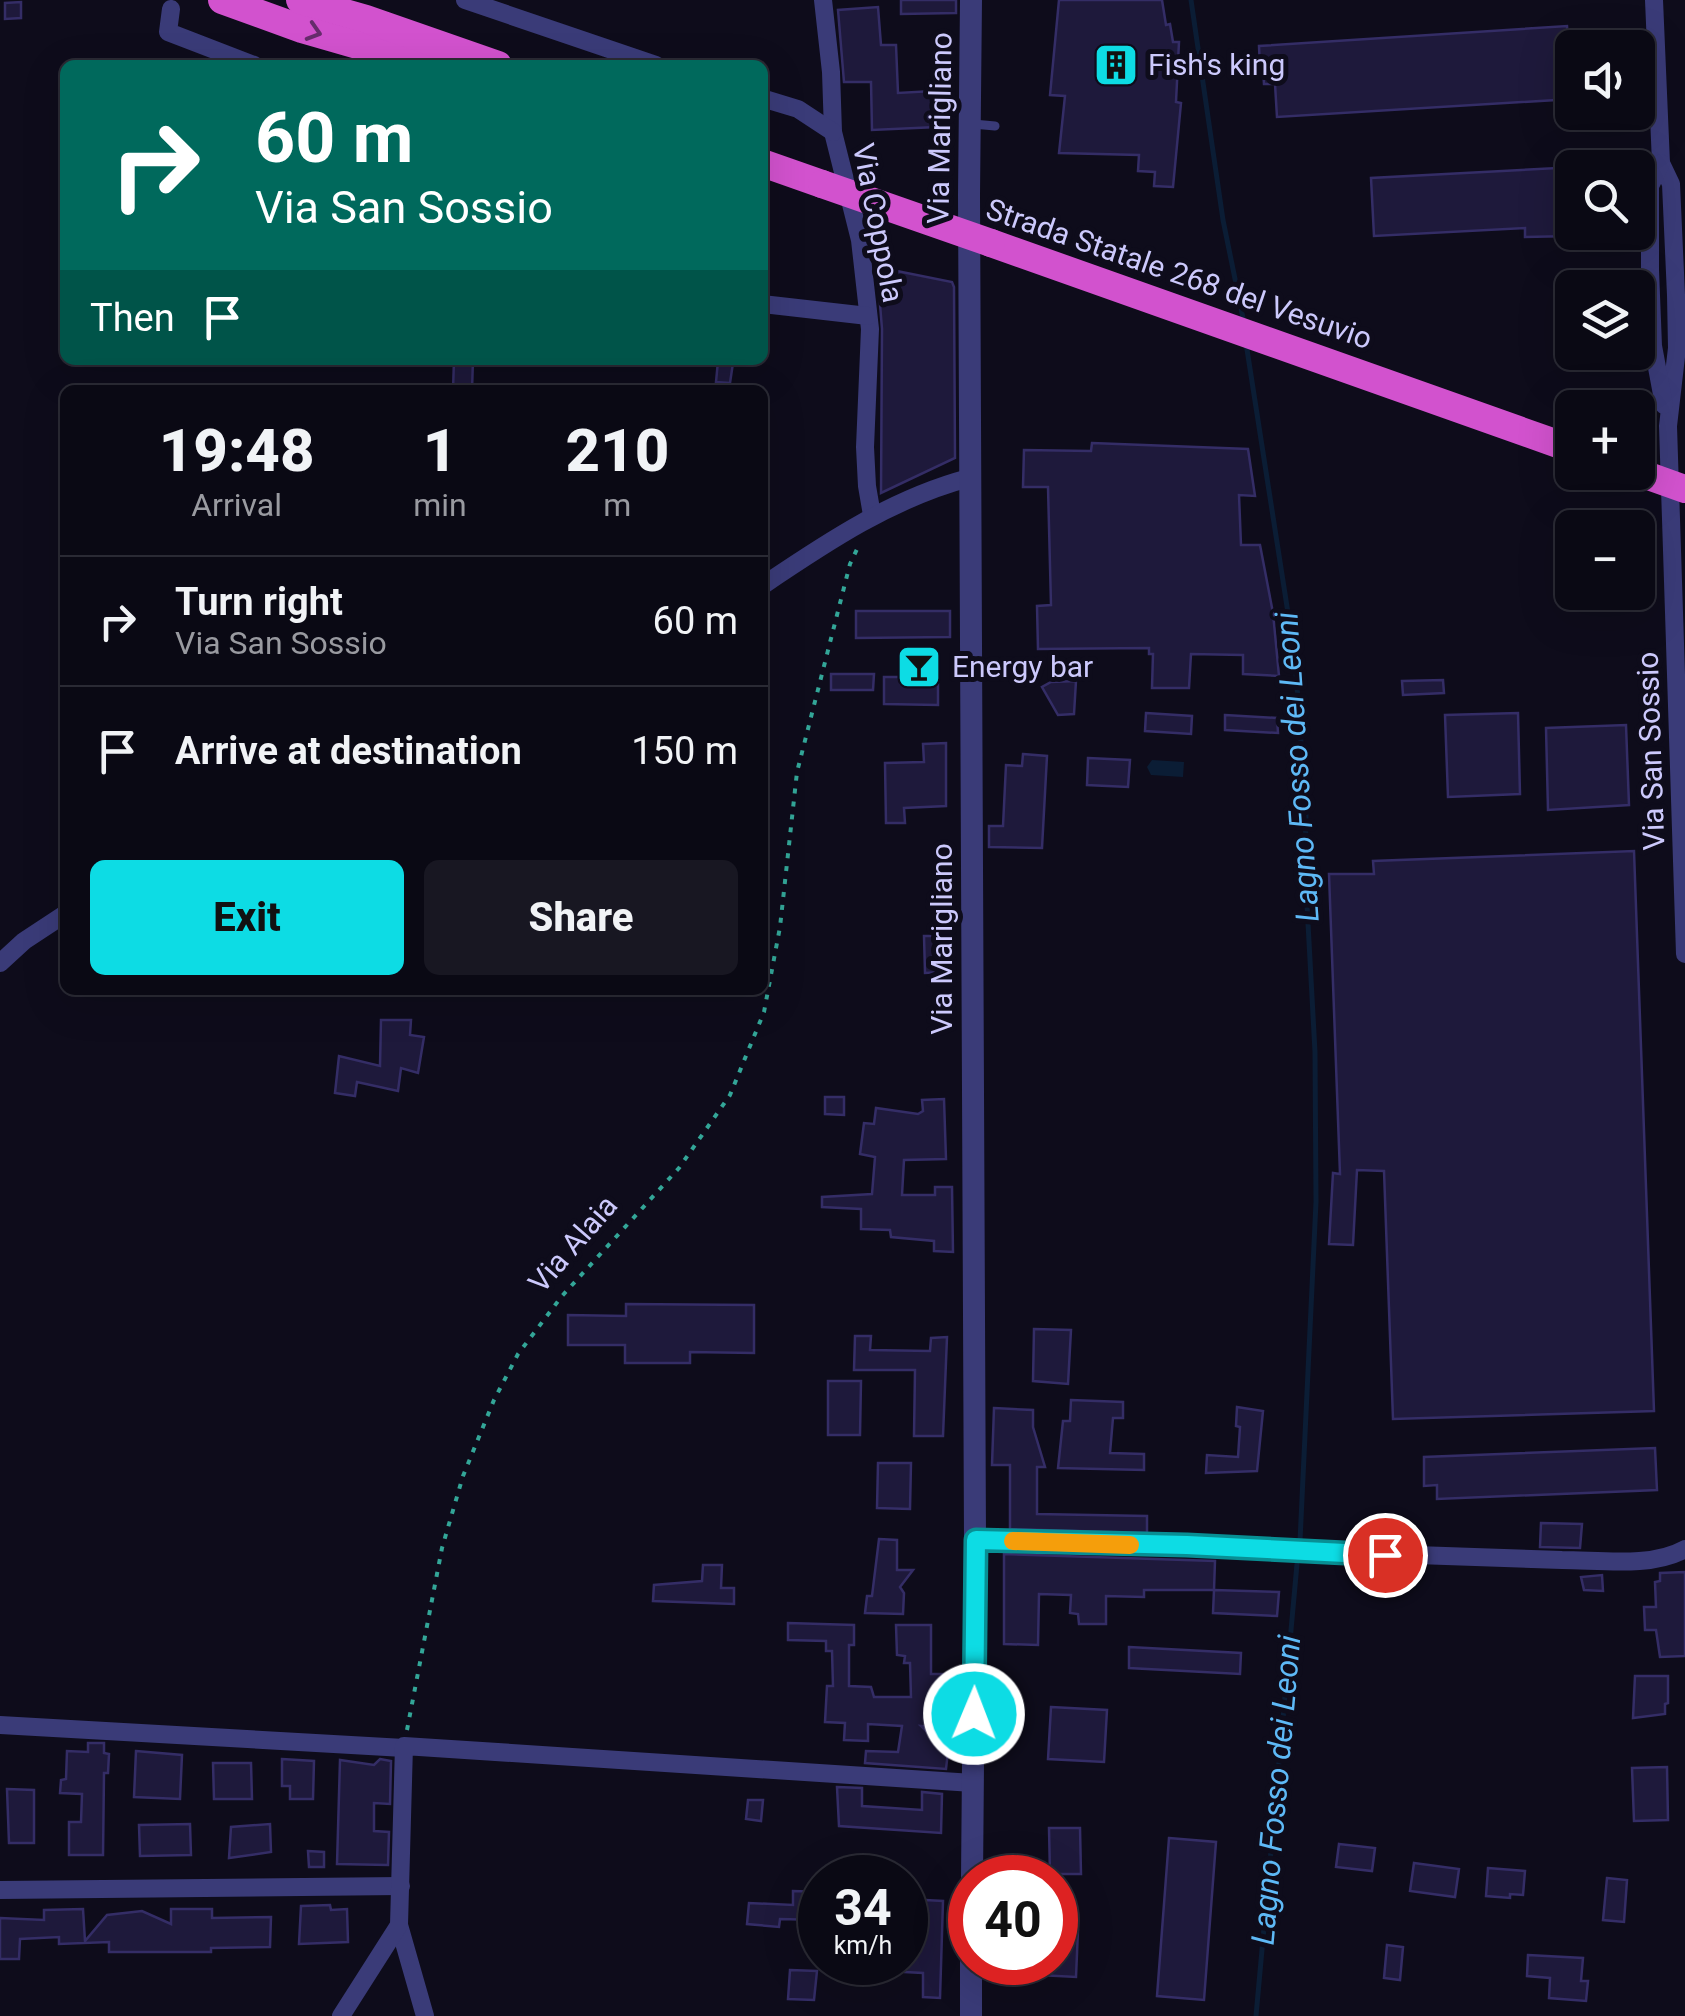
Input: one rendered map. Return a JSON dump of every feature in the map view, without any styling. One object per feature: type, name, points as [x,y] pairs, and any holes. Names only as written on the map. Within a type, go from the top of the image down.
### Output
[{"type":"highway","points":[[222,0],[410,60]]},
{"type":"highway","points":[[300,0],[484,60]]},
{"type":"highway","name":"Strada Statale 268 del Vesuvio","points":[[768,165],[1555,443]]},
{"type":"highway","points":[[1655,479],[1685,489]]},
{"type":"street","points":[[465,0],[641,60]]},
{"type":"street","name":"Via Coppola","points":[[822,0],[833,132],[860,240],[870,329],[865,447],[872,516]]},
{"type":"street","name":"Via Marigliano","points":[[971,0],[969,478],[976,1540],[972,1855]]},
{"type":"street","name":"Via San Sossio","points":[[1654,0],[1661,163],[1671,184],[1676,295],[1677,348],[1668,426],[1685,954]]},
{"type":"street","points":[[171,9],[168,32],[241,60]]},
{"type":"street","points":[[768,100],[798,110],[833,132]]},
{"type":"street","points":[[768,305],[868,316]]},
{"type":"street","points":[[768,582],[872,516],[969,478]]},
{"type":"street","points":[[0,962],[60,917]]},
{"type":"street","points":[[976,1540],[1562,1560],[1634,1560],[1685,1549]]},
{"type":"street","points":[[0,1725],[973,1784]]},
{"type":"street","points":[[404,1747],[400,1924],[425,2016]]},
{"type":"street","points":[[0,1890],[401,1886]]},
{"type":"street","points":[[341,2016],[400,1924]]},
{"type":"street","points":[[971,1985],[971,2016]]},
{"type":"lane","points":[[970,124],[995,126]]},
{"type":"path","name":"Via Alaia","points":[[768,991],[780,927],[797,772],[850,564],[858,548]]},
{"type":"path","name":"Via Alaia","points":[[404,1747],[442,1548],[463,1476],[494,1400],[518,1354],[562,1296],[679,1168],[730,1095],[767,995]]},
{"type":"water","points":[[1152,760],[1184,762],[1183,777],[1151,775],[1147,767]]},
{"type":"building","points":[[901,0],[956,0],[956,13],[901,14]]},
{"type":"building","name":"Fish's king","points":[[1059,0],[1162,0],[1166,25],[1170,24],[1173,42],[1179,42],[1176,102],[1181,103],[1173,187],[1154,186],[1155,172],[1138,171],[1139,155],[1059,153],[1065,96],[1050,95]]},
{"type":"building","points":[[21,2],[21,18],[5,19],[5,3]]},
{"type":"building","points":[[878,7],[881,45],[896,45],[898,93],[933,91],[937,127],[872,130],[871,82],[844,82],[838,10]]},
{"type":"building","points":[[1567,26],[1567,30],[1555,30],[1555,100],[1277,117],[1275,84],[1264,84],[1259,46]]},
{"type":"building","points":[[1555,168],[1555,236],[1525,237],[1525,228],[1374,236],[1371,178]]},
{"type":"building","points":[[877,267],[952,282],[954,287],[955,458],[881,493],[882,329]]},
{"type":"building","points":[[454,365],[473,365],[472,385],[453,385]]},
{"type":"building","points":[[718,365],[733,365],[730,383],[716,382]]},
{"type":"building","points":[[1092,443],[1248,449],[1255,496],[1239,495],[1241,545],[1260,545],[1273,613],[1279,676],[1243,674],[1243,655],[1191,654],[1189,688],[1152,688],[1153,654],[1149,654],[1149,648],[1038,649],[1037,606],[1051,605],[1048,487],[1023,487],[1024,450],[1091,451]]},
{"type":"building","points":[[856,611],[950,611],[950,637],[856,638]]},
{"type":"building","points":[[831,674],[874,674],[873,690],[831,690]]},
{"type":"building","points":[[884,677],[901,677],[901,684],[938,684],[938,705],[884,704]]},
{"type":"building","points":[[1443,680],[1444,693],[1403,695],[1402,681]]},
{"type":"building","points":[[1076,681],[1074,714],[1058,715],[1042,687],[1051,682]]},
{"type":"building","points":[[1146,713],[1192,716],[1191,734],[1145,731]]},
{"type":"building","points":[[1518,713],[1520,794],[1448,797],[1445,715]]},
{"type":"building","points":[[1225,715],[1277,718],[1278,733],[1225,730]]},
{"type":"building","points":[[1626,725],[1629,805],[1548,810],[1546,728]]},
{"type":"building","points":[[946,743],[946,806],[904,808],[905,823],[886,823],[885,763],[924,762],[923,744]]},
{"type":"building","points":[[1023,754],[1047,756],[1042,848],[989,847],[989,826],[1003,826],[1006,765],[1022,766]]},
{"type":"building","points":[[1088,758],[1130,760],[1128,787],[1087,785]]},
{"type":"building","points":[[1634,851],[1654,1411],[1393,1419],[1384,1171],[1357,1170],[1353,1245],[1329,1244],[1333,1173],[1340,1174],[1329,874],[1374,874],[1373,861]]},
{"type":"building","points":[[924,936],[942,936],[942,972],[925,973]]},
{"type":"building","points":[[381,1020],[411,1020],[410,1035],[424,1037],[418,1073],[401,1068],[398,1091],[357,1082],[355,1096],[335,1093],[339,1056],[380,1066]]},
{"type":"building","points":[[825,1097],[844,1097],[844,1115],[825,1114]]},
{"type":"building","points":[[944,1099],[946,1159],[904,1160],[902,1195],[935,1195],[935,1187],[952,1187],[953,1252],[934,1251],[934,1241],[891,1237],[890,1230],[861,1229],[861,1209],[822,1207],[822,1197],[872,1194],[875,1157],[860,1154],[864,1123],[874,1124],[876,1108],[918,1114],[923,1111],[922,1100]]},
{"type":"building","points":[[626,1304],[754,1305],[754,1353],[690,1352],[690,1363],[625,1363],[625,1345],[568,1345],[568,1315],[626,1316]]},
{"type":"building","points":[[1034,1329],[1071,1330],[1068,1384],[1033,1381]]},
{"type":"building","points":[[855,1336],[871,1336],[870,1350],[930,1351],[931,1338],[947,1337],[943,1436],[914,1436],[915,1370],[854,1370]]},
{"type":"building","points":[[828,1381],[861,1381],[860,1435],[828,1435]]},
{"type":"building","points":[[1071,1400],[1123,1402],[1123,1418],[1113,1418],[1110,1453],[1144,1454],[1144,1470],[1058,1468],[1063,1421],[1070,1421]]},
{"type":"building","points":[[1237,1407],[1263,1411],[1257,1471],[1206,1473],[1207,1455],[1238,1457]]},
{"type":"building","points":[[994,1408],[1033,1410],[1033,1427],[1045,1467],[1037,1467],[1037,1514],[1147,1516],[1147,1533],[1010,1529],[1010,1465],[992,1465]]},
{"type":"building","points":[[1655,1448],[1657,1490],[1437,1499],[1437,1485],[1424,1486],[1424,1457]]},
{"type":"building","points":[[878,1463],[911,1463],[910,1509],[877,1508]]},
{"type":"building","points":[[1541,1523],[1582,1524],[1580,1548],[1540,1547]]},
{"type":"building","points":[[879,1539],[897,1540],[897,1570],[913,1570],[900,1587],[904,1593],[903,1614],[865,1613],[867,1596],[872,1596]]},
{"type":"building","points":[[1004,1554],[1215,1561],[1214,1590],[1144,1590],[1144,1597],[1106,1596],[1106,1624],[1079,1624],[1078,1614],[1070,1613],[1071,1595],[1039,1594],[1038,1645],[1004,1644]]},
{"type":"building","points":[[703,1565],[722,1565],[721,1588],[734,1588],[734,1604],[653,1601],[654,1585],[702,1581]]},
{"type":"building","points":[[1685,1572],[1685,1656],[1660,1657],[1656,1630],[1645,1630],[1644,1607],[1656,1607],[1655,1582],[1660,1581],[1660,1573]]},
{"type":"building","points":[[1602,1575],[1603,1591],[1584,1590],[1581,1577]]},
{"type":"building","points":[[1214,1590],[1279,1592],[1277,1616],[1213,1613]]},
{"type":"building","points":[[788,1623],[854,1625],[854,1645],[849,1645],[849,1686],[871,1687],[874,1697],[911,1697],[910,1663],[904,1663],[905,1656],[897,1655],[896,1625],[931,1625],[931,1674],[952,1674],[952,1728],[921,1726],[948,1752],[946,1769],[865,1763],[866,1751],[898,1752],[902,1726],[868,1724],[868,1741],[844,1740],[845,1723],[825,1722],[827,1686],[833,1686],[832,1651],[826,1651],[826,1641],[788,1640]]},
{"type":"building","points":[[1129,1647],[1241,1653],[1240,1674],[1129,1668]]},
{"type":"building","points":[[1635,1676],[1668,1676],[1665,1714],[1633,1718]]},
{"type":"building","points":[[1051,1707],[1107,1710],[1104,1762],[1048,1759]]},
{"type":"building","points":[[88,1743],[104,1743],[104,1753],[109,1754],[108,1773],[104,1773],[103,1855],[69,1855],[69,1822],[81,1822],[82,1794],[60,1793],[61,1780],[66,1779],[67,1751],[88,1752]]},
{"type":"building","points":[[136,1751],[182,1755],[180,1799],[134,1797]]},
{"type":"building","points":[[282,1759],[314,1761],[313,1799],[290,1799],[290,1786],[282,1786]]},
{"type":"building","points":[[380,1759],[391,1761],[390,1804],[374,1803],[374,1831],[389,1832],[388,1865],[337,1864],[340,1760],[374,1765]]},
{"type":"building","points":[[213,1763],[251,1763],[252,1799],[214,1799]]},
{"type":"building","points":[[1667,1767],[1668,1820],[1634,1821],[1632,1768]]},
{"type":"building","points":[[837,1787],[862,1788],[862,1806],[922,1810],[922,1792],[942,1794],[941,1833],[839,1826]]},
{"type":"building","points":[[7,1789],[34,1790],[34,1843],[9,1843]]},
{"type":"building","points":[[748,1800],[763,1800],[761,1821],[746,1819]]},
{"type":"building","points":[[190,1824],[191,1855],[140,1856],[139,1825]]},
{"type":"building","points":[[270,1824],[271,1852],[229,1858],[231,1827]]},
{"type":"building","points":[[1049,1828],[1080,1828],[1081,1874],[1078,1855],[1050,1855]]},
{"type":"building","points":[[1169,1838],[1216,1842],[1204,2000],[1157,1996]]},
{"type":"building","points":[[1339,1844],[1375,1848],[1372,1871],[1336,1867]]},
{"type":"building","points":[[308,1851],[324,1852],[324,1867],[309,1867]]},
{"type":"building","points":[[1414,1863],[1459,1869],[1455,1897],[1410,1891]]},
{"type":"building","points":[[1488,1868],[1525,1871],[1523,1895],[1486,1896]]},
{"type":"building","points":[[1607,1878],[1627,1880],[1624,1922],[1603,1920]]},
{"type":"building","points":[[793,1891],[798,1891],[798,1919],[780,1919],[779,1927],[747,1924],[749,1903],[793,1905]]},
{"type":"building","points":[[928,1900],[943,1901],[940,1998],[923,1997],[923,1985],[928,1985]]},
{"type":"building","points":[[330,1905],[331,1910],[347,1909],[348,1942],[299,1944],[301,1906]]},
{"type":"building","points":[[83,1909],[85,1941],[107,1915],[142,1911],[171,1924],[171,1909],[212,1909],[212,1918],[271,1917],[270,1947],[211,1948],[211,1952],[109,1952],[109,1942],[59,1944],[59,1937],[20,1939],[19,1959],[0,1959],[0,1918],[44,1920],[44,1910]]},
{"type":"building","points":[[1387,1945],[1403,1947],[1400,1980],[1384,1978]]},
{"type":"building","points":[[1528,1955],[1583,1958],[1581,1981],[1588,1981],[1586,2001],[1549,1998],[1550,1978],[1527,1976]]},
{"type":"building","points":[[790,1970],[798,1970],[798,1985],[816,1985],[814,2000],[788,1999]]},
{"type":"waterway","name":"Lagno Fosso dei Leoni","points":[[1191,0],[1223,220],[1244,323]]},
{"type":"waterway","name":"Lagno Fosso dei Leoni","points":[[1246,343],[1295,658],[1306,814],[1316,1202],[1300,1541]]},
{"type":"waterway","name":"Lagno Fosso dei Leoni","points":[[1256,2016],[1297,1564]]},
{"type":"slow traffic","points":[[1013,1541],[1130,1545]]},
{"type":"place","name":"Fish's king","points":[[1116,65]]},
{"type":"place","name":"Energy bar","points":[[919,667]]},
{"type":"route","points":[[974,1714],[976,1540],[1385,1555]]}]
